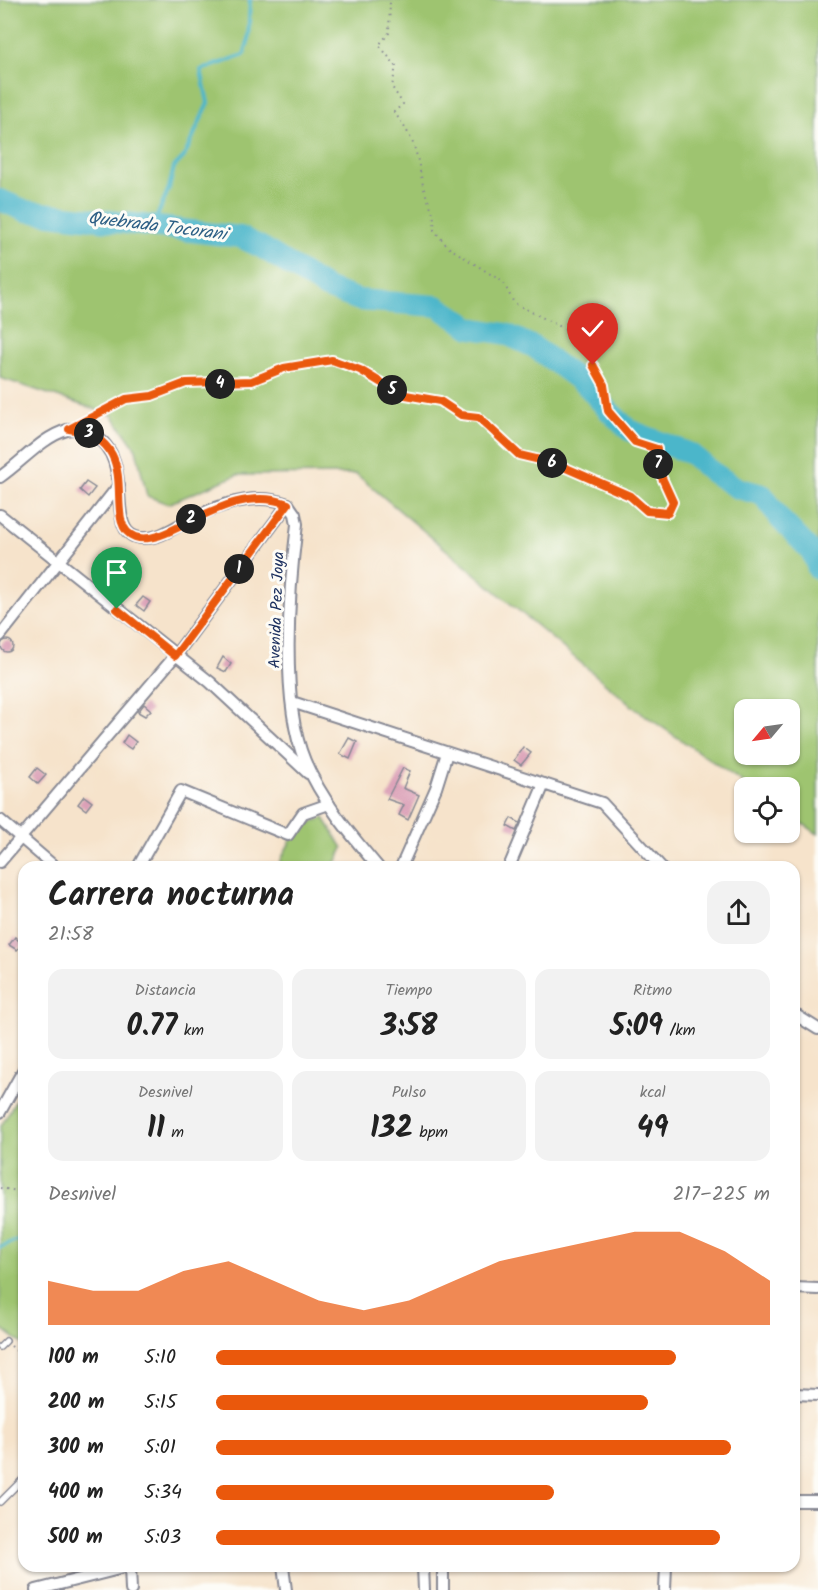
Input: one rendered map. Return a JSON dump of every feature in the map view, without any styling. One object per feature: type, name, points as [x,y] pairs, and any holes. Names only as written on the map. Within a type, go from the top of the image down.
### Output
[{"type":"street","points":[[0,477],[54,436],[69,429],[84,431],[108,447],[116,461],[124,529],[134,537],[150,539],[215,508],[240,501],[261,498],[288,504],[175,656],[0,862]]},
{"type":"street","points":[[0,636],[119,485]]},
{"type":"street","name":"Avenida Pez Joya","points":[[288,504],[295,514],[297,525],[291,589],[292,702],[297,740],[329,804],[373,861]]},
{"type":"street","points":[[0,516],[210,682],[315,780]]},
{"type":"street","points":[[292,702],[602,803],[655,861]]},
{"type":"street","points":[[404,861],[436,788],[447,753]]},
{"type":"street","points":[[512,861],[544,784]]},
{"type":"street","points":[[141,861],[181,791],[288,835],[303,813],[329,804]]},
{"type":"street","points":[[0,820],[48,861]]},
{"type":"street","points":[[800,1018],[818,1029]]},
{"type":"street","points":[[0,1112],[18,1080]]},
{"type":"street","points":[[800,1288],[818,1289]]},
{"type":"street","points":[[800,1394],[818,1395]]},
{"type":"street","points":[[800,1501],[818,1501]]},
{"type":"street","points":[[36,1590],[106,1572]]},
{"type":"street","points":[[130,1572],[131,1590]]},
{"type":"street","points":[[284,1572],[286,1590]]},
{"type":"street","points":[[423,1572],[424,1590]]},
{"type":"street","points":[[443,1572],[443,1590]]},
{"type":"street","points":[[665,1590],[666,1572]]},
{"type":"lane","points":[[0,1347],[6,1341]]},
{"type":"lane","points":[[0,1503],[18,1484]]},
{"type":"path","points":[[69,429],[126,399],[152,396],[186,383],[252,381],[284,368],[332,360],[360,370],[400,394],[440,401],[461,415],[478,417],[519,455],[557,464],[630,496],[647,511],[668,513],[673,502],[658,469],[657,449],[635,442],[608,411],[604,385],[593,365],[588,345],[561,327],[514,303],[502,282],[447,247],[434,230],[435,215],[423,186],[413,137],[394,112],[403,104],[392,87],[396,66],[379,45],[389,33],[390,0]]},
{"type":"path","points":[[0,1188],[18,1191]]},
{"type":"green space","points":[[0,0],[818,0],[818,834],[800,822],[800,777],[735,777],[637,710],[356,474],[237,475],[168,504],[147,496],[136,449],[112,415],[0,378]]},
{"type":"green space","points":[[324,818],[343,848],[337,861],[280,861],[294,836],[314,821]]},
{"type":"green space","points":[[18,1096],[18,1340],[0,1327],[0,1128]]},
{"type":"building","points":[[86,482],[95,488],[88,497],[80,490]]},
{"type":"building","points":[[143,597],[150,602],[144,611],[136,605]]},
{"type":"building","points":[[7,640],[13,646],[7,652],[1,646]]},
{"type":"building","points":[[223,657],[231,664],[226,672],[217,668]]},
{"type":"building","points":[[144,704],[151,710],[145,716],[138,712]]},
{"type":"building","points":[[127,735],[136,742],[131,749],[122,743]]},
{"type":"building","points":[[349,738],[357,742],[350,759],[340,754]]},
{"type":"building","points":[[523,747],[531,753],[521,765],[514,760]]},
{"type":"building","points":[[37,768],[46,775],[38,784],[30,777]]},
{"type":"building","points":[[403,768],[410,771],[403,788],[419,795],[408,820],[399,815],[404,805],[387,799]]},
{"type":"building","points":[[84,796],[92,802],[86,810],[78,804]]},
{"type":"building","points":[[511,818],[520,823],[516,831],[507,826]]},
{"type":"building","points":[[15,937],[18,940],[17,950],[9,945]]},
{"type":"waterway","points":[[153,226],[169,188],[174,167],[184,157],[208,103],[201,70],[244,55],[248,42],[250,0]]},
{"type":"waterway","name":"Quebrada Tocorani","points":[[0,200],[26,211],[240,237],[261,247],[326,288],[359,300],[437,306],[471,328],[506,334],[534,347],[588,387],[629,430],[691,454],[712,472],[737,488],[763,495],[780,519],[812,552],[818,569]]},
{"type":"waterway","points":[[0,1247],[18,1240]]},
{"type":"route","points":[[117,609],[175,656],[288,504],[261,498],[240,501],[215,508],[150,539],[134,537],[124,529],[116,461],[108,447],[97,437],[84,431],[69,429],[126,399],[152,396],[186,383],[214,384],[252,381],[284,368],[332,360],[360,370],[383,386],[400,394],[440,401],[461,415],[478,417],[519,455],[557,464],[580,476],[604,484],[630,496],[647,511],[668,513],[673,502],[658,469],[657,449],[635,442],[608,411],[604,385],[593,365]]}]
